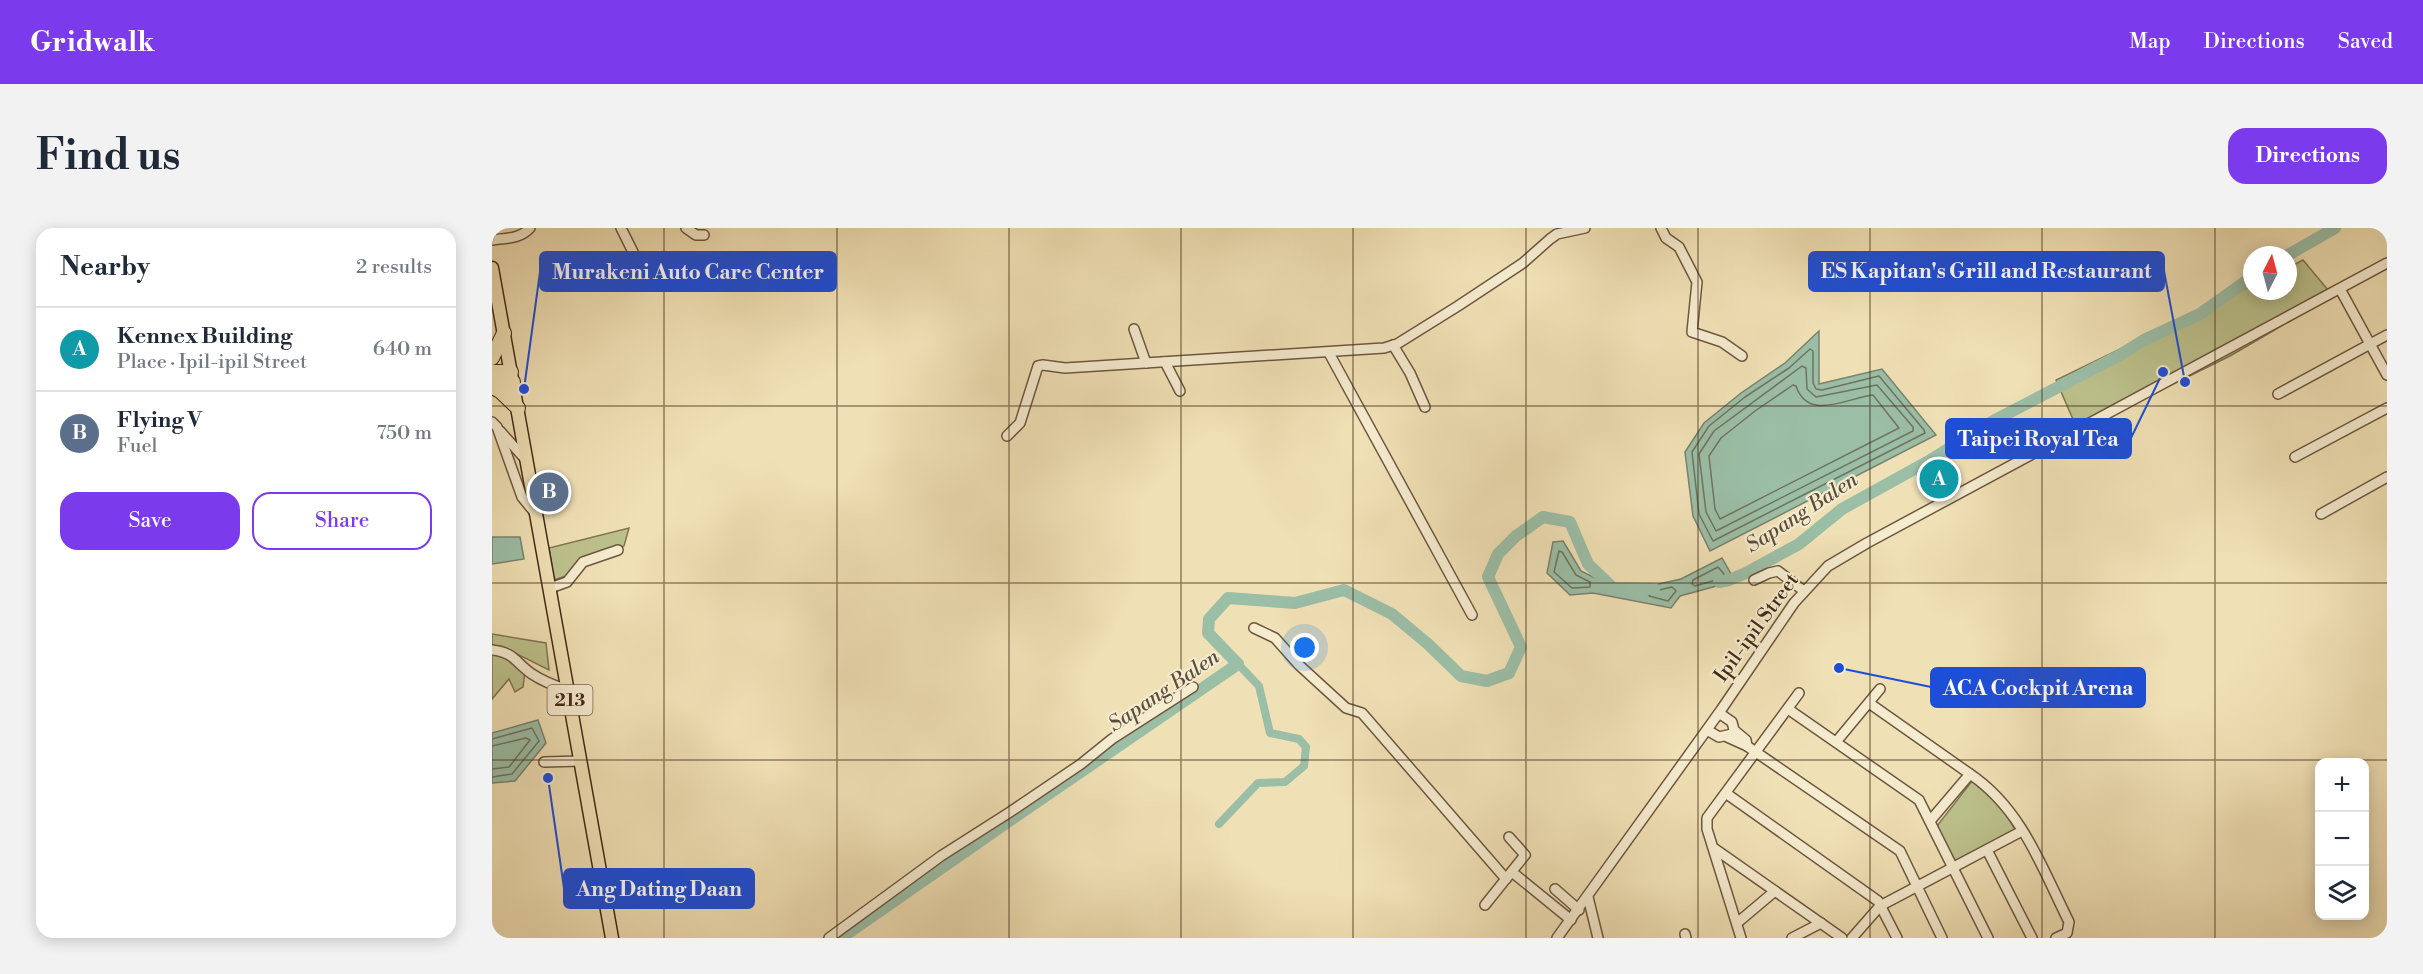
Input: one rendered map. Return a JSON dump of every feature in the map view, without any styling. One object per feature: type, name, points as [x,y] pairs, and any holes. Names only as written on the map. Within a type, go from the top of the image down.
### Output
[{"type":"highway","points":[[492,358],[504,333]]},
{"type":"highway","points":[[492,372],[512,377]]},
{"type":"highway","points":[[492,382],[512,377]]},
{"type":"highway","points":[[492,387],[500,391],[518,408]]},
{"type":"main road","name":"213","points":[[492,268],[496,313],[504,333],[518,408],[612,938]]},
{"type":"street","points":[[492,240],[517,237],[530,228]]},
{"type":"street","points":[[621,228],[633,252],[632,256]]},
{"type":"street","points":[[686,228],[696,235],[704,235]]},
{"type":"street","points":[[1007,436],[1020,423],[1038,366],[1065,368],[1374,350],[1393,345],[1523,263],[1550,238],[1557,234],[1585,228]]},
{"type":"street","points":[[1661,228],[1666,238],[1679,247],[1697,282],[1692,332],[1722,342],[1742,356]]},
{"type":"street","name":"Ipil-ipil Street","points":[[1557,938],[1804,591],[1828,566],[2387,263]]},
{"type":"street","points":[[2340,289],[2387,375]]},
{"type":"street","points":[[1134,329],[1146,363]]},
{"type":"street","points":[[2278,394],[2387,335]]},
{"type":"street","points":[[1393,345],[1410,374],[1412,383],[1425,407]]},
{"type":"street","points":[[1329,352],[1472,615]]},
{"type":"street","points":[[1165,362],[1180,391]]},
{"type":"street","points":[[2295,457],[2387,408]]},
{"type":"street","points":[[494,424],[528,463]]},
{"type":"street","points":[[494,424],[522,497],[538,518]]},
{"type":"street","points":[[2321,513],[2387,477]]},
{"type":"street","points":[[550,588],[567,582],[573,571],[583,562],[618,550]]},
{"type":"street","points":[[1754,580],[1768,573],[1778,572],[1804,591]]},
{"type":"street","points":[[1254,628],[1275,638],[1299,665],[1346,708],[1362,713],[1509,876],[1571,920]]},
{"type":"street","points":[[492,650],[506,652],[539,679],[568,690]]},
{"type":"street","points":[[829,938],[941,856],[1010,812],[1112,739],[1193,687]]},
{"type":"street","points":[[1836,742],[1880,689]]},
{"type":"street","points":[[1741,938],[1707,830],[1707,818],[1758,752],[1799,693]]},
{"type":"street","points":[[1869,703],[1998,795],[2022,831],[2069,922],[2067,933],[2056,938]]},
{"type":"street","points":[[1788,709],[1918,800],[1988,938]]},
{"type":"street","points":[[1719,713],[1732,722],[1734,730],[1746,740],[1747,746]]},
{"type":"street","points":[[1707,730],[1758,752],[1900,851],[1942,938]]},
{"type":"street","points":[[1727,737],[1734,730]]},
{"type":"street","points":[[544,762],[581,761]]},
{"type":"street","points":[[1930,821],[1970,774]]},
{"type":"street","points":[[1727,794],[1874,898],[1881,906],[1897,938]]},
{"type":"street","points":[[1852,938],[1881,906],[2022,831]]},
{"type":"street","points":[[1485,905],[1525,855],[1509,837]]},
{"type":"street","points":[[1714,849],[1842,938]]},
{"type":"street","points":[[1988,850],[2032,938]]},
{"type":"street","points":[[1555,889],[1579,910]]},
{"type":"street","points":[[1737,923],[1774,891]]},
{"type":"street","points":[[1588,897],[1598,938]]},
{"type":"street","points":[[1792,938],[1821,924]]},
{"type":"shaded area","points":[[2303,260],[2333,296],[2230,356],[2078,431],[2056,380],[2243,289],[2243,300],[2297,300],[2297,263]]},
{"type":"shaded area","points":[[629,528],[624,546],[580,559],[566,576],[554,580],[549,548]]},
{"type":"shaded area","points":[[492,634],[546,643],[549,670],[507,649],[492,648]]},
{"type":"shaded area","points":[[492,653],[507,655],[525,671],[523,687],[515,692],[509,679],[492,699]]},
{"type":"shaded area","points":[[1972,781],[2001,806],[2016,831],[1956,864],[1937,826]]},
{"type":"water","points":[[1819,331],[1819,384],[1882,369],[1936,435],[1710,551],[1693,516],[1685,452],[1704,423],[1741,393],[1785,363]]},
{"type":"water","points":[[492,537],[520,537],[524,559],[492,564]]},
{"type":"water","points":[[1563,541],[1581,571],[1623,592],[1681,579],[1722,558],[1735,581],[1680,596],[1671,608],[1593,593],[1570,595],[1547,573],[1553,542]]},
{"type":"water","points":[[538,720],[546,743],[515,781],[492,783],[492,733]]},
{"type":"waterway","name":"Sapang Balen","points":[[2297,250],[2335,228]]},
{"type":"waterway","name":"Sapang Balen","points":[[1719,582],[1746,573],[1799,544],[1842,509],[1927,462],[1993,421],[2118,356],[2144,340],[2200,314],[2243,283]]},
{"type":"waterway","name":"Sapang Balen","points":[[1009,821],[1238,664],[1208,633],[1209,619],[1228,598],[1295,603],[1344,590],[1392,614],[1461,676],[1487,681],[1509,673],[1521,647],[1488,577],[1498,554],[1516,536],[1543,517],[1570,522],[1588,564],[1613,588],[1654,589]]},
{"type":"waterway","points":[[1219,824],[1258,783],[1285,782],[1304,766],[1306,747],[1299,739],[1270,733],[1259,686],[1238,664]]},
{"type":"waterway","name":"Sapang Balen","points":[[841,938],[1006,823]]},
{"type":"place","name":"Taipei Royal Tea","points":[[2163,372]]},
{"type":"place","name":"ES Kapitan's Grill and Restaurant","points":[[2185,382]]},
{"type":"place","name":"Murakeni Auto Care Center","points":[[524,389]]},
{"type":"place","name":"Kennex Building","points":[[1939,479]]},
{"type":"place","name":"Flying V","points":[[549,492]]},
{"type":"place","name":"ACA Cockpit Arena","points":[[1839,668]]},
{"type":"place","name":"Ang Dating Daan","points":[[548,778]]}]
